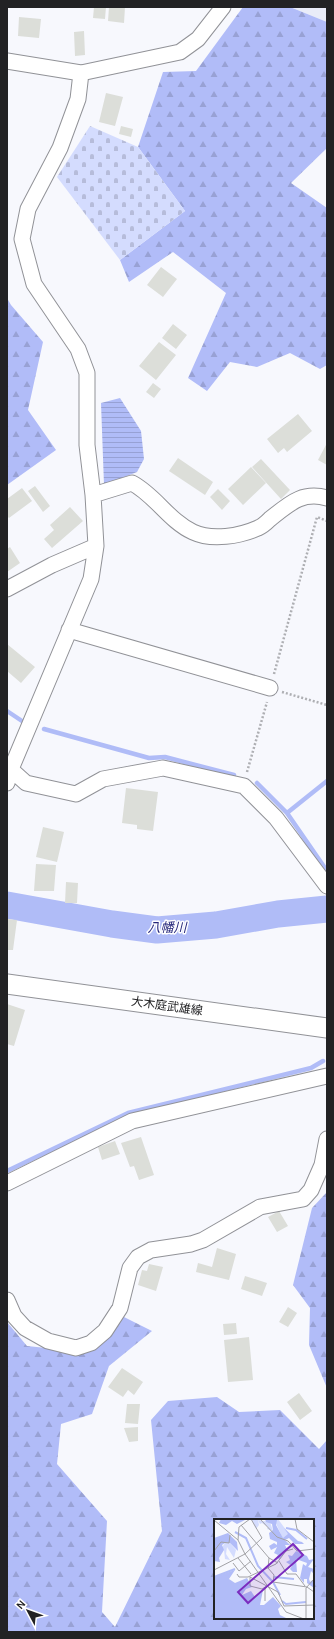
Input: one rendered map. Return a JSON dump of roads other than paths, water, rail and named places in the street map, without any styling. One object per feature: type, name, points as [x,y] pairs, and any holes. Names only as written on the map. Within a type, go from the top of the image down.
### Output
[{"type":"main road","name":"大木庭武雄線","points":[[7,984],[327,1028]]},
{"type":"street","points":[[7,61],[81,73],[180,52],[198,39],[223,7]]},
{"type":"street","points":[[81,73],[76,106],[60,148],[28,208],[22,239],[34,284],[78,349],[87,374],[87,445],[93,495],[96,546],[90,579],[8,773],[26,783],[76,794],[103,779],[163,768],[244,786],[276,818],[327,886]]},
{"type":"street","points":[[93,495],[132,483],[142,489],[176,521],[193,533],[214,537],[242,533],[259,528],[299,498],[316,495],[327,498]]},
{"type":"street","points":[[7,589],[52,565],[96,546]]},
{"type":"street","points":[[69,630],[270,688]]},
{"type":"street","points":[[7,1183],[132,1121],[327,1076]]},
{"type":"street","points":[[7,1300],[14,1316],[25,1328],[48,1341],[76,1348],[91,1343],[106,1331],[120,1308],[130,1268],[138,1257],[151,1250],[191,1244],[203,1240],[260,1207],[303,1199],[311,1190],[322,1165],[327,1139]]},
{"type":"waterway","points":[[7,711],[22,721]]},
{"type":"waterway","points":[[44,729],[149,758],[165,757],[234,775]]},
{"type":"waterway","points":[[287,813],[327,781]]},
{"type":"waterway","points":[[257,783],[287,813],[327,871]]},
{"type":"waterway","name":"八幡川","points":[[7,905],[112,924],[157,930],[216,925],[278,914],[327,909]]},
{"type":"waterway","points":[[7,1171],[128,1113],[311,1068],[323,1061]]}]
